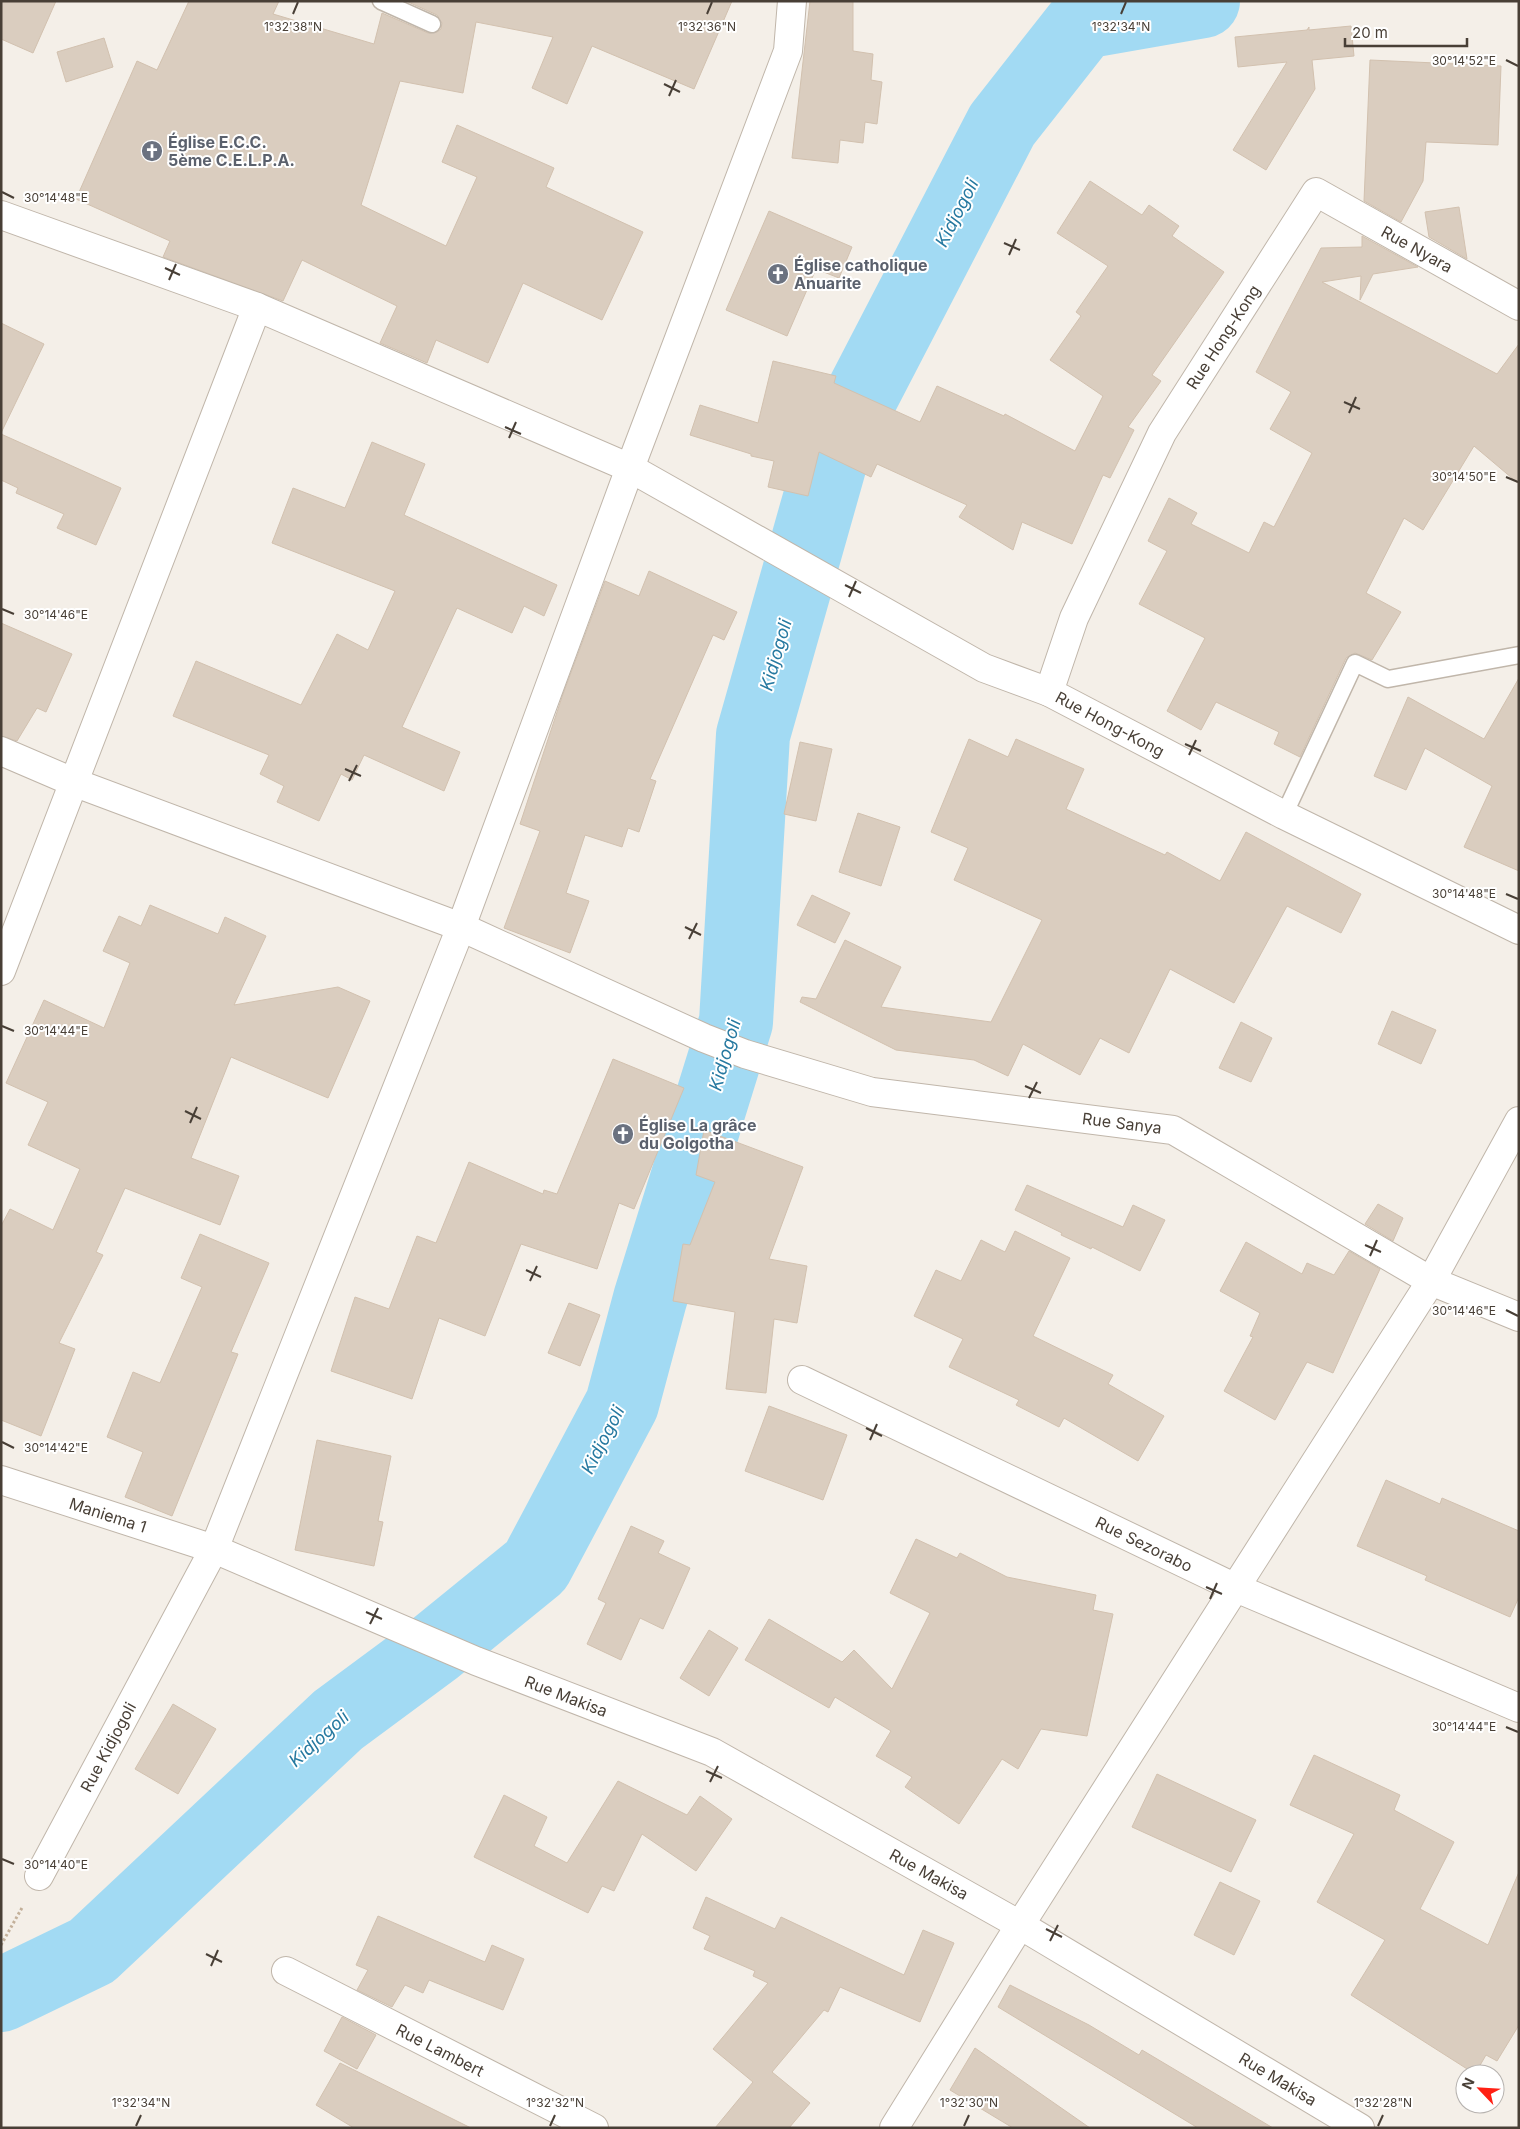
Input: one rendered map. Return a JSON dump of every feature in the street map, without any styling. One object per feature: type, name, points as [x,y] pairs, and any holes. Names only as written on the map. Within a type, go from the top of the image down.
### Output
[{"type":"street","name":"Rue Kidjogoli","points":[[39,1876],[214,1549],[461,927],[630,468],[788,52],[792,1]]},
{"type":"street","name":"Rue Nyara","points":[[1316,192],[1519,306]]},
{"type":"street","name":"Rue Hong-Kong","points":[[1316,192],[1162,433],[1074,618],[1049,692],[1284,815],[1519,930]]},
{"type":"street","points":[[1,215],[257,307],[630,468],[984,668],[1049,692]]},
{"type":"street","points":[[1,971],[257,307]]},
{"type":"street","name":"Rue Sanya","points":[[1,752],[73,782],[461,927],[704,1038],[745,1054],[872,1092],[1173,1130],[1431,1281],[1519,1317]]},
{"type":"street","points":[[894,2128],[1020,1925],[1431,1281],[1519,1121]]},
{"type":"street","name":"Rue Sezorabo","points":[[802,1380],[1236,1588],[1519,1708]]},
{"type":"street","name":"Maniema 1","points":[[1,1480],[214,1549],[415,1635]]},
{"type":"street","name":"Rue Makisa","points":[[415,1635],[476,1661],[712,1752],[1020,1925],[1360,2128]]},
{"type":"street","name":"Rue Lambert","points":[[286,1972],[594,2128]]},
{"type":"lane","points":[[381,1],[432,24]]},
{"type":"lane","points":[[1284,815],[1356,663],[1388,679],[1519,655]]},
{"type":"path","points":[[1,1945],[39,1876]]},
{"type":"building","points":[[1,1],[56,1],[33,53],[1,39]]},
{"type":"building","points":[[189,1],[279,1],[273,14],[374,44],[382,13],[428,33],[437,32],[441,29],[442,23],[437,15],[406,1],[732,1],[694,89],[592,46],[567,104],[532,88],[553,37],[476,22],[463,93],[400,81],[361,205],[446,246],[477,177],[442,162],[457,125],[554,168],[546,187],[643,232],[602,320],[523,283],[488,363],[436,340],[427,363],[380,343],[397,306],[302,260],[283,301],[163,257],[170,241],[76,199],[137,61],[157,70]]},
{"type":"building","points":[[810,1],[853,1],[853,51],[873,54],[871,80],[882,82],[877,124],[865,122],[863,143],[840,140],[838,163],[792,158]]},
{"type":"building","points":[[1351,26],[1354,56],[1312,60],[1315,89],[1266,170],[1233,150],[1287,62],[1238,67],[1235,37],[1307,30],[1309,27],[1309,30]]},
{"type":"building","points":[[104,38],[113,67],[66,82],[57,52]]},
{"type":"building","points":[[1370,60],[1501,66],[1498,145],[1426,142],[1423,181],[1401,222],[1364,201]]},
{"type":"building","points":[[1090,181],[1142,215],[1149,205],[1179,226],[1172,236],[1224,272],[1152,375],[1161,381],[1128,427],[1134,430],[1110,478],[1103,475],[1072,544],[1022,522],[1013,550],[959,517],[967,505],[877,464],[871,477],[819,452],[808,496],[768,487],[774,461],[751,456],[751,454],[690,435],[700,405],[758,423],[773,361],[836,376],[834,383],[920,422],[937,386],[1004,416],[1005,414],[1075,451],[1103,396],[1050,360],[1081,316],[1076,312],[1108,266],[1057,233]]},
{"type":"building","points":[[1459,207],[1467,259],[1429,237],[1425,212]]},
{"type":"building","name":"Église catholique Anuarite","points":[[769,211],[852,247],[839,278],[816,269],[787,336],[726,310]]},
{"type":"building","points":[[1362,236],[1418,267],[1373,274],[1360,300],[1361,276],[1322,282],[1497,374],[1519,344],[1519,484],[1474,446],[1423,530],[1404,518],[1366,593],[1401,612],[1372,660],[1355,653],[1346,658],[1300,757],[1274,744],[1279,732],[1216,702],[1201,730],[1167,711],[1205,638],[1139,604],[1167,551],[1148,541],[1169,498],[1197,513],[1191,524],[1249,553],[1264,522],[1274,527],[1312,453],[1270,429],[1291,392],[1256,372],[1321,248],[1362,247]]},
{"type":"building","points":[[1,323],[44,344],[1,433]]},
{"type":"building","points":[[1,434],[121,488],[96,545],[57,528],[64,514],[16,493],[18,488],[1,480]]},
{"type":"building","points":[[372,442],[425,464],[404,515],[557,585],[544,616],[524,606],[512,633],[457,608],[402,727],[460,752],[444,791],[364,755],[352,780],[341,774],[319,821],[277,802],[284,786],[260,774],[269,755],[173,716],[196,661],[301,705],[337,634],[368,650],[395,591],[272,543],[293,488],[345,508]]},
{"type":"building","points":[[649,571],[737,612],[724,640],[713,635],[650,779],[656,781],[639,832],[628,828],[622,847],[585,835],[566,893],[589,901],[570,953],[504,928],[540,831],[520,824],[563,694],[605,581],[639,596]]},
{"type":"building","points":[[1,623],[72,654],[46,712],[37,708],[17,741],[1,736]]},
{"type":"building","points":[[1519,678],[1519,871],[1464,847],[1492,786],[1425,748],[1406,790],[1374,776],[1408,697],[1484,739]]},
{"type":"building","points":[[969,739],[1008,757],[1016,739],[1084,769],[1066,809],[1165,855],[1167,852],[1220,881],[1246,832],[1361,894],[1341,933],[1287,906],[1234,1003],[1170,969],[1129,1053],[1100,1038],[1080,1075],[1023,1044],[1008,1076],[974,1060],[896,1050],[800,1002],[802,997],[816,999],[845,940],[901,967],[881,1007],[991,1022],[1042,920],[954,880],[968,848],[931,832]]},
{"type":"building","points":[[800,742],[832,749],[816,821],[784,814]]},
{"type":"building","points":[[858,813],[900,827],[881,886],[839,872]]},
{"type":"building","points":[[812,895],[850,913],[835,943],[797,925]]},
{"type":"building","points":[[150,905],[218,934],[225,917],[266,936],[234,1005],[338,987],[370,1001],[328,1098],[231,1057],[191,1158],[239,1176],[220,1225],[125,1188],[96,1252],[103,1255],[59,1343],[75,1349],[41,1436],[1,1420],[1,1226],[10,1209],[53,1230],[80,1169],[28,1145],[48,1102],[6,1083],[44,1000],[104,1028],[130,963],[103,951],[119,916],[141,926]]},
{"type":"building","points":[[1392,1011],[1436,1030],[1421,1064],[1378,1044]]},
{"type":"building","points":[[1241,1022],[1272,1038],[1251,1082],[1219,1068]]},
{"type":"building","points":[[613,1059],[684,1088],[634,1209],[619,1203],[597,1269],[521,1244],[485,1336],[439,1318],[412,1399],[331,1371],[355,1297],[389,1309],[417,1236],[436,1243],[469,1162],[543,1194],[544,1190],[557,1194]]},
{"type":"building","points":[[704,1130],[803,1167],[769,1259],[807,1266],[797,1323],[774,1319],[766,1393],[726,1389],[735,1312],[673,1301],[683,1244],[690,1245],[715,1182],[696,1175]]},
{"type":"building","points":[[1027,1185],[1123,1227],[1133,1205],[1165,1220],[1140,1271],[1092,1247],[1091,1249],[1061,1235],[1062,1233],[1015,1210]]},
{"type":"building","points":[[1378,1204],[1403,1218],[1393,1241],[1365,1224]]},
{"type":"building","points":[[1015,1231],[1070,1258],[1033,1336],[1113,1375],[1108,1384],[1164,1416],[1138,1461],[1064,1418],[1059,1427],[1016,1405],[1019,1400],[949,1367],[963,1339],[914,1316],[936,1270],[961,1281],[981,1240],[1005,1252]]},
{"type":"building","points":[[200,1234],[269,1263],[231,1352],[238,1354],[172,1516],[125,1497],[143,1452],[107,1437],[133,1372],[160,1383],[202,1287],[181,1278]]},
{"type":"building","points":[[1246,1242],[1302,1274],[1307,1263],[1334,1275],[1349,1251],[1380,1269],[1333,1373],[1307,1362],[1275,1420],[1224,1391],[1253,1337],[1250,1336],[1260,1313],[1220,1291]]},
{"type":"building","points":[[569,1303],[600,1315],[580,1366],[548,1353]]},
{"type":"building","points":[[769,1406],[847,1435],[823,1500],[745,1471]]},
{"type":"building","points":[[317,1440],[391,1456],[378,1521],[383,1522],[374,1566],[295,1550]]},
{"type":"building","points":[[1386,1480],[1440,1504],[1442,1498],[1519,1531],[1519,1597],[1510,1617],[1425,1580],[1427,1576],[1357,1546]]},
{"type":"building","points":[[631,1526],[664,1541],[658,1553],[690,1568],[663,1629],[640,1618],[621,1660],[587,1644],[606,1603],[598,1599]]},
{"type":"building","points":[[916,1539],[957,1558],[960,1553],[1007,1577],[1096,1595],[1093,1610],[1113,1614],[1087,1736],[1041,1729],[1018,1769],[1002,1759],[959,1824],[905,1787],[912,1777],[876,1756],[891,1731],[835,1697],[829,1708],[745,1660],[769,1619],[842,1662],[854,1650],[892,1689],[930,1613],[890,1593]]},
{"type":"building","points":[[709,1630],[738,1648],[709,1696],[680,1678]]},
{"type":"building","points":[[173,1704],[216,1729],[178,1794],[135,1769]]},
{"type":"building","points":[[1314,1755],[1400,1795],[1394,1810],[1454,1842],[1420,1909],[1488,1945],[1519,1872],[1519,2025],[1497,2061],[1486,2055],[1481,2064],[1459,2064],[1351,1995],[1385,1940],[1317,1902],[1354,1834],[1290,1805]]},
{"type":"building","points":[[1157,1774],[1256,1820],[1231,1872],[1132,1827]]},
{"type":"building","points":[[618,1781],[687,1815],[700,1796],[732,1819],[696,1871],[642,1834],[614,1891],[602,1886],[588,1913],[474,1857],[504,1795],[547,1817],[534,1846],[567,1863]]},
{"type":"building","points":[[1220,1882],[1260,1901],[1234,1955],[1194,1935]]},
{"type":"building","points":[[706,1897],[775,1929],[781,1917],[904,1975],[923,1930],[954,1943],[920,2022],[840,1987],[828,2012],[824,2010],[772,2072],[810,2103],[789,2128],[715,2128],[753,2082],[713,2049],[768,1983],[753,1976],[755,1971],[704,1949],[710,1936],[693,1928]]},
{"type":"building","points":[[378,1916],[485,1962],[492,1945],[524,1959],[503,2010],[429,1980],[423,1993],[405,1985],[392,2007],[357,1990],[368,1970],[356,1965]]},
{"type":"building","points":[[1010,1985],[1089,2025],[1139,2055],[1142,2050],[1273,2128],[1198,2128],[998,2007]]},
{"type":"building","points":[[342,2017],[376,2035],[357,2069],[324,2051]]},
{"type":"building","points":[[975,2048],[1090,2128],[1013,2128],[950,2090]]},
{"type":"building","points":[[340,2063],[471,2128],[354,2128],[316,2105]]},
{"type":"waterway","name":"Kidjogoli","points":[[1,1995],[92,1951],[338,1720],[434,1649],[536,1566],[622,1404],[650,1299],[736,1022],[753,735],[834,449],[1002,125],[1083,22],[1203,1]]},
{"type":"place","name":"Église E.C.C. 5ème C.E.L.P.A.","points":[[152,151]]},
{"type":"place","name":"Église catholique Anuarite","points":[[778,274]]},
{"type":"place","name":"Église La grâce du Golgotha","points":[[623,1134]]}]
